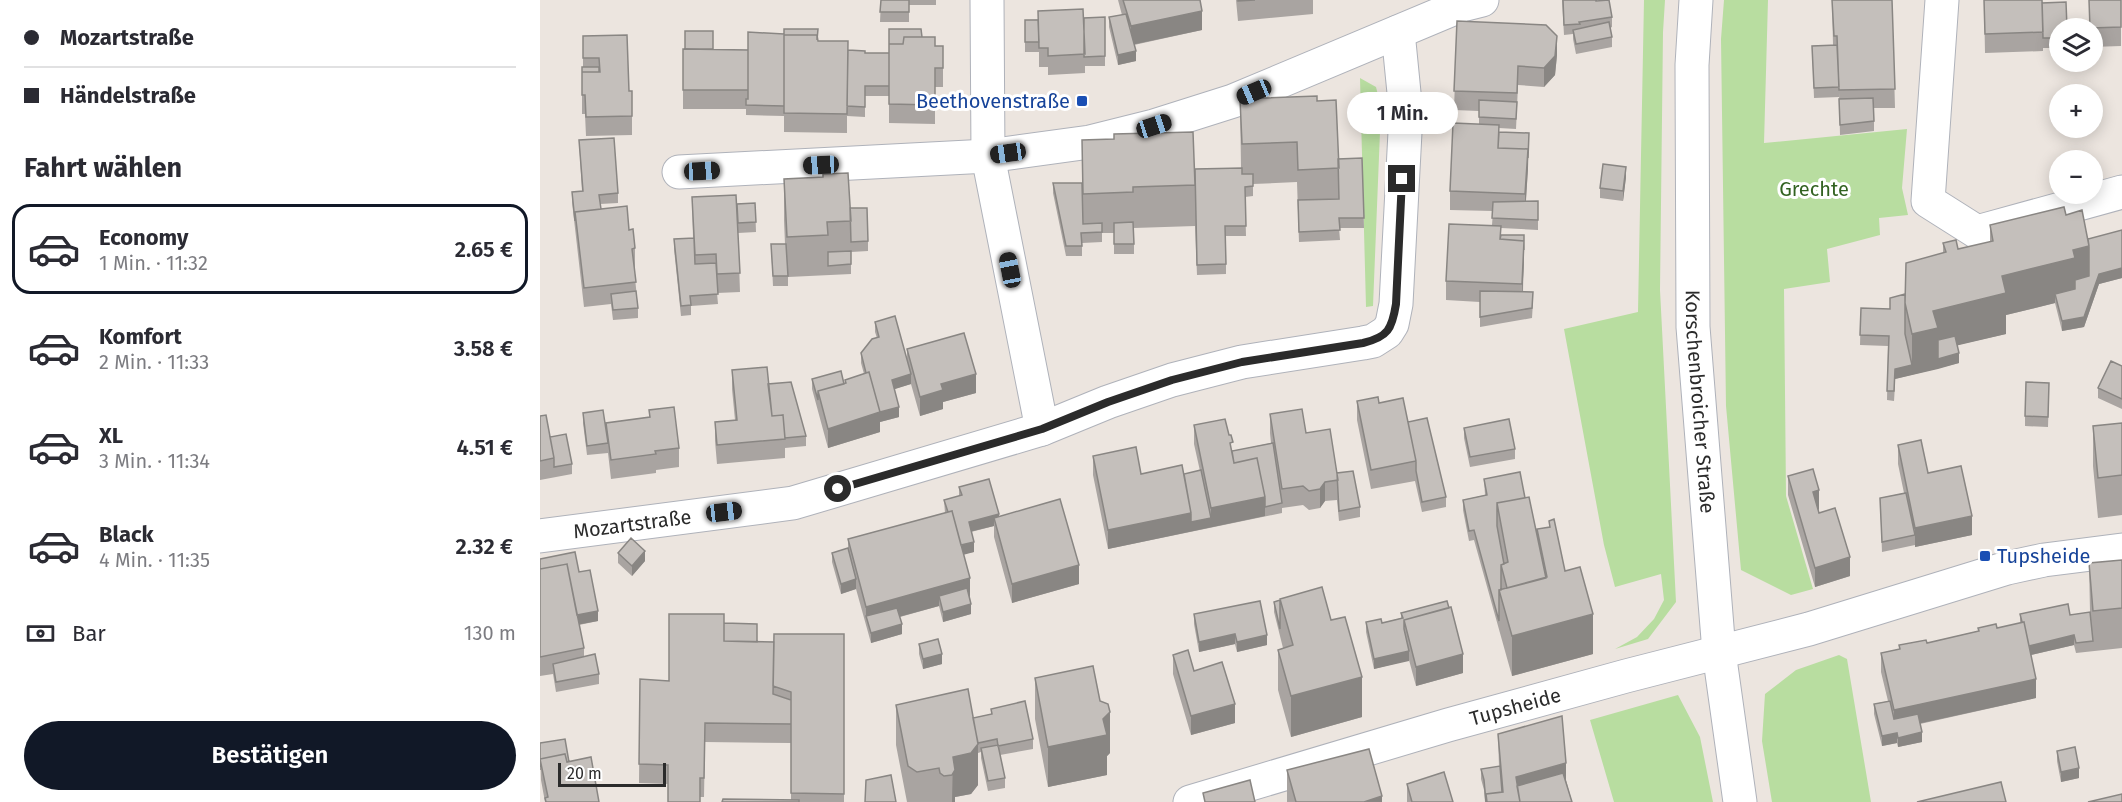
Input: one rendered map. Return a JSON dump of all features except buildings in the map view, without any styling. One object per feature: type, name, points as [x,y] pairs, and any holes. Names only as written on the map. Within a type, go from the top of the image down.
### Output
[{"type":"street","points":[[987,0],[988,156],[1042,429]]},
{"type":"street","points":[[678,172],[988,156],[1090,142],[1154,126],[1233,100],[1462,5],[1482,0]]},
{"type":"street","name":"Korschenbroicher Straße","points":[[1696,0],[1692,65],[1693,327],[1719,652],[1740,802]]},
{"type":"street","points":[[1942,0],[1928,201],[1977,232],[2122,192]]},
{"type":"street","name":"Mozartstraße","points":[[540,536],[793,503],[1042,429],[1141,390],[1196,373],[1242,362],[1373,341],[1383,336],[1392,324],[1396,304],[1406,113],[1398,32]]},
{"type":"street","name":"Tupsheide","points":[[1190,802],[1448,725],[1809,629],[2007,568],[2044,560],[2122,550]]},
{"type":"green space","points":[[1644,0],[1665,0],[1660,290],[1676,602],[1648,639],[1615,649],[1637,637],[1654,619],[1664,600],[1661,574],[1615,587],[1604,545],[1564,329],[1638,312]]},
{"type":"green space","name":"Grechte","points":[[1724,0],[1768,0],[1764,143],[1907,129],[1902,188],[1908,215],[1879,218],[1880,235],[1827,249],[1830,282],[1784,289],[1786,496],[1813,589],[1791,595],[1741,570],[1726,406],[1721,39]]},
{"type":"green space","points":[[1360,78],[1376,87],[1381,107],[1373,306],[1366,307]]},
{"type":"green space","points":[[1839,655],[1847,659],[1871,802],[1772,802],[1762,741],[1765,694],[1796,670]]},
{"type":"green space","points":[[1678,695],[1700,737],[1713,802],[1614,802],[1590,720]]},
{"type":"place","name":"Beethovenstraße","points":[[1082,101]]},
{"type":"place","name":"Tupsheide","points":[[1985,556]]},
{"type":"route","points":[[838,489],[1042,429],[1108,402],[1172,380],[1242,362],[1378,339],[1387,332],[1392,324],[1396,304],[1402,179]]}]
